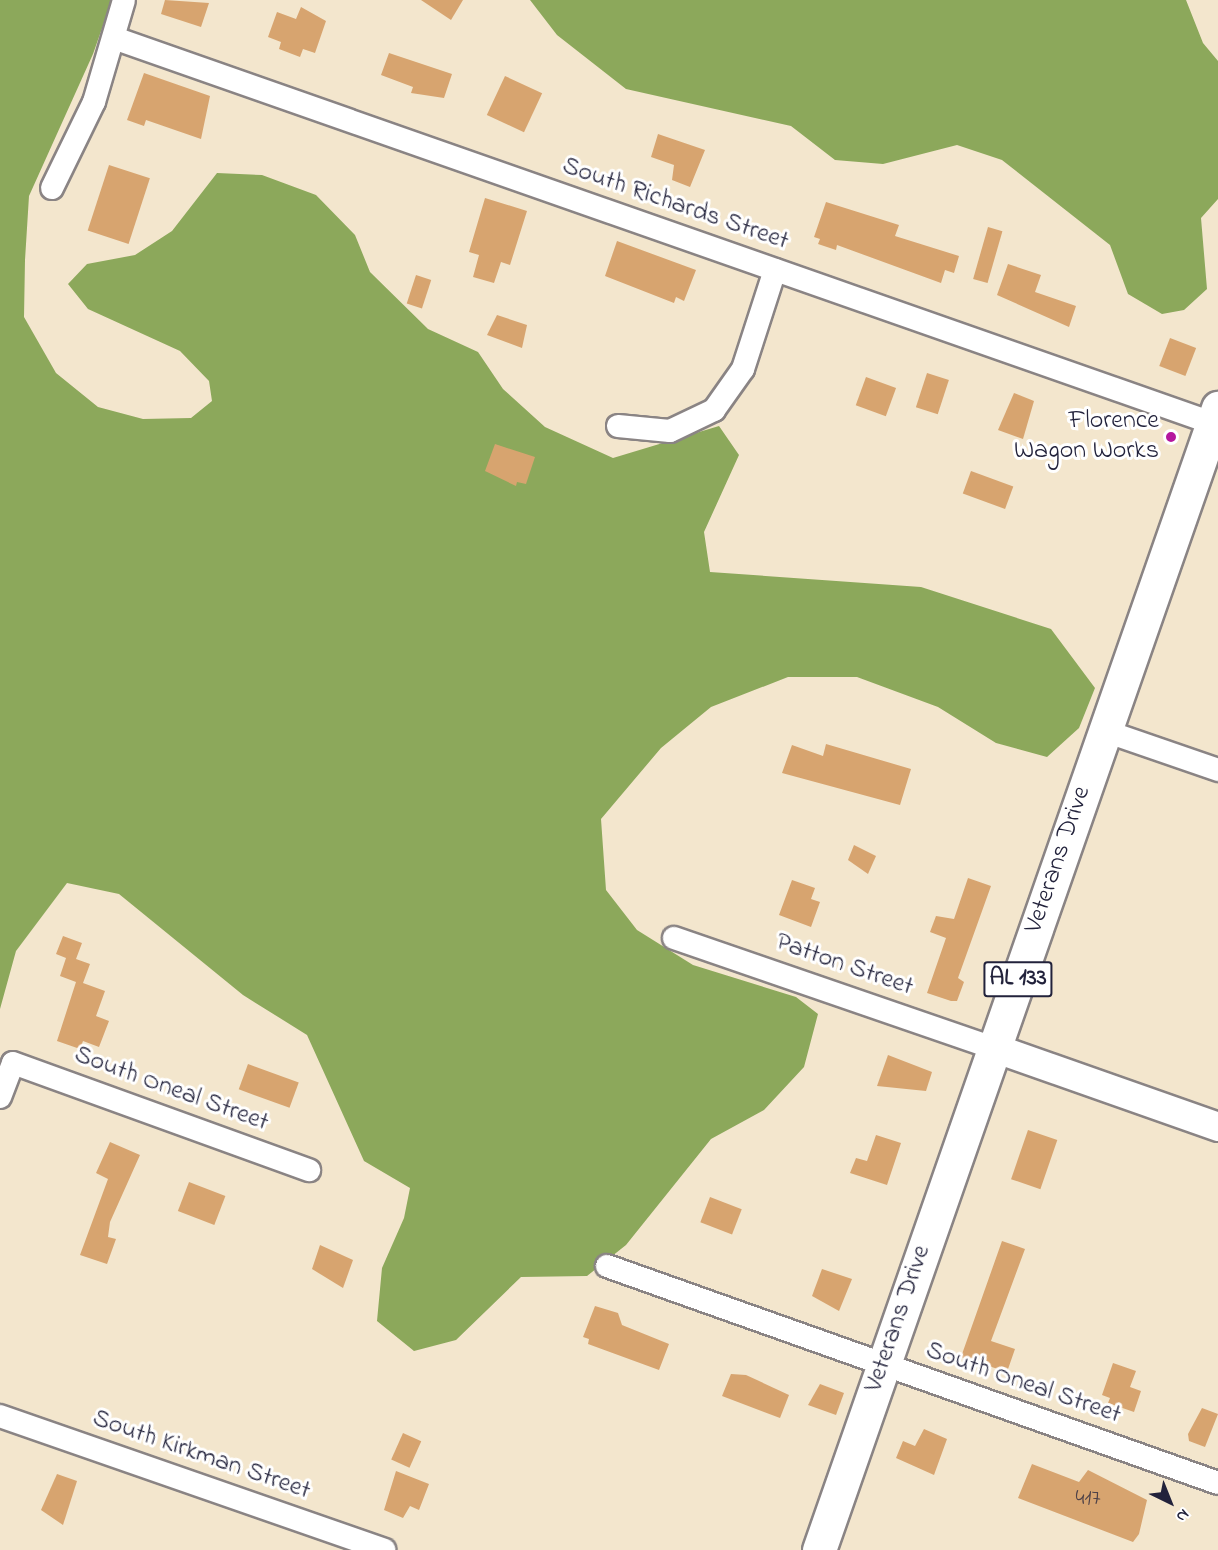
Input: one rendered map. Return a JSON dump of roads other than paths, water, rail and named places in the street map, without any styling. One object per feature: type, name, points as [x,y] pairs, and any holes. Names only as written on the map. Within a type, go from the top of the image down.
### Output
[{"type":"main road","name":"Veterans Drive","points":[[819,1550],[1216,419]]},
{"type":"street","points":[[52,188],[94,102],[123,0]]},
{"type":"street","name":"South Richards Street","points":[[114,38],[775,270],[1216,419]]},
{"type":"street","points":[[618,426],[670,431],[714,410],[742,369],[775,270]]},
{"type":"street","points":[[1105,731],[1218,770]]},
{"type":"street","name":"Patton Street","points":[[674,938],[994,1048]]},
{"type":"street","points":[[994,1048],[1218,1127]]},
{"type":"street","name":"South Oneal Street","points":[[0,1097],[13,1063],[309,1170]]},
{"type":"street","name":"South Oneal Street","points":[[607,1266],[1218,1483]]},
{"type":"street","name":"South Kirkman Street","points":[[0,1416],[332,1541],[384,1550]]},
{"type":"place","name":"Florence Wagon Works","points":[[1171,437]]}]
